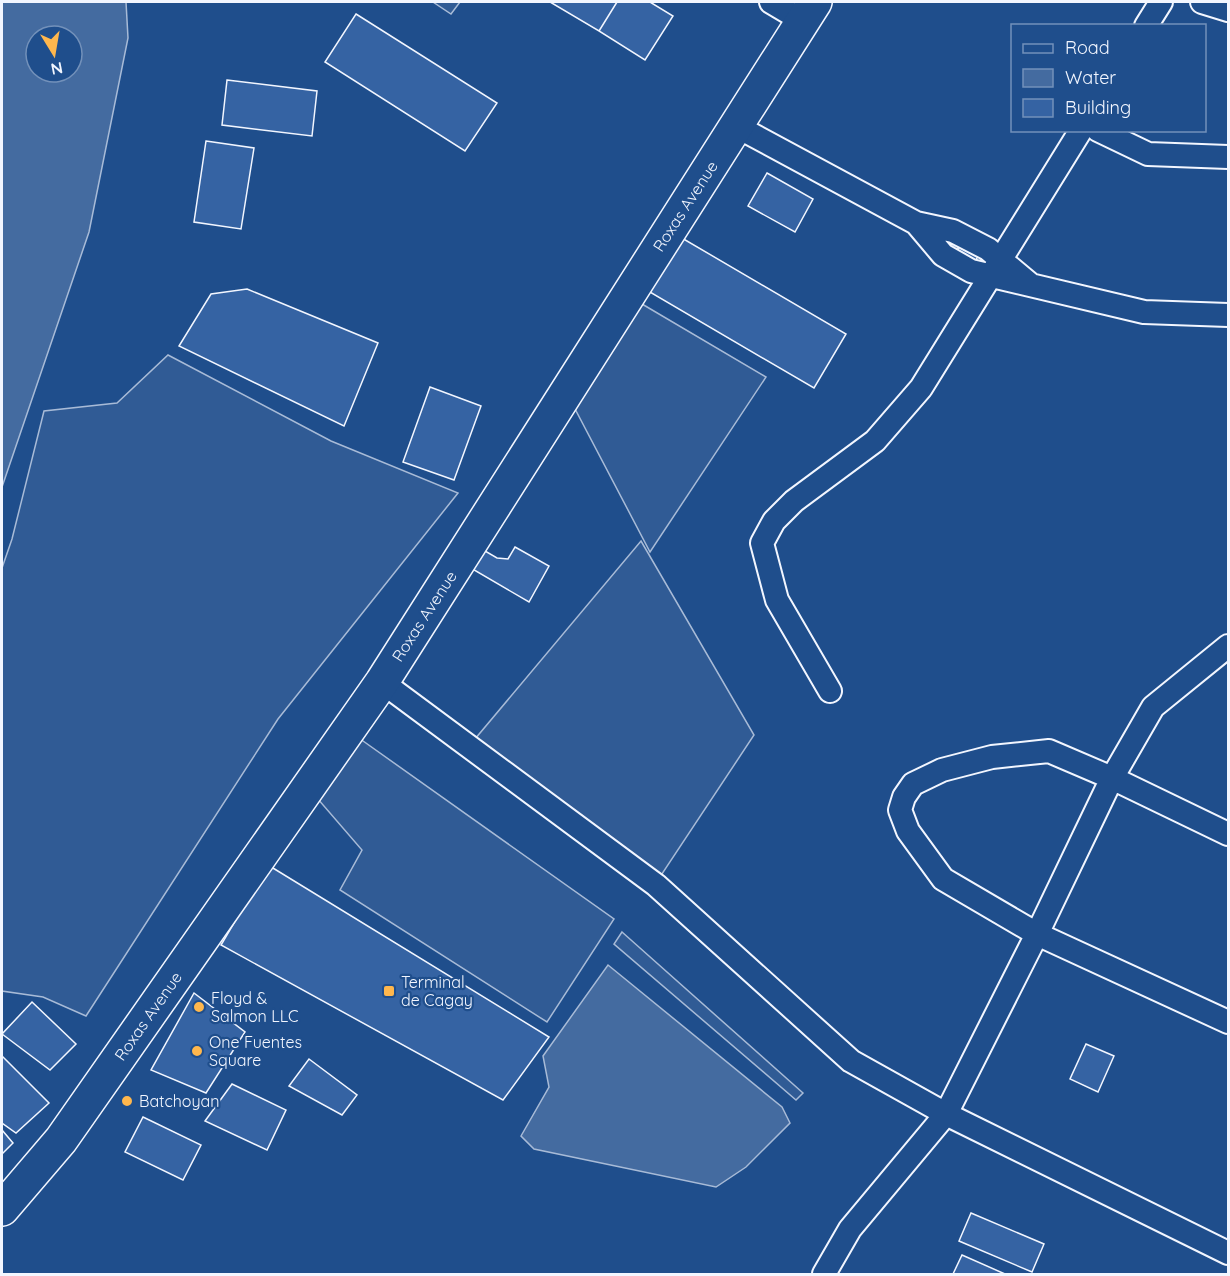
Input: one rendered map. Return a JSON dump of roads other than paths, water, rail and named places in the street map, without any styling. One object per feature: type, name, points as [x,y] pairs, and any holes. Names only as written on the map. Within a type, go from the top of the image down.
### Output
[{"type":"main road","name":"Roxas Avenue","points":[[2,1209],[60,1140],[382,682],[809,11]]},
{"type":"street","points":[[771,2],[809,11]]},
{"type":"street","points":[[1147,24],[1161,2]]},
{"type":"street","points":[[1202,2],[1228,10]]},
{"type":"street","points":[[736,126],[916,224],[943,255],[970,271],[997,268],[1031,285],[1144,312],[1228,315]]},
{"type":"street","points":[[830,691],[777,600],[762,543],[774,521],[794,501],[875,441],[921,388],[1080,132]]},
{"type":"street","points":[[1102,132],[1148,154],[1228,157]]},
{"type":"street","points":[[824,1275],[850,1229],[946,1114],[1037,934],[1112,778],[1153,707],[1228,646]]},
{"type":"street","points":[[382,682],[656,885],[851,1061],[946,1114],[1228,1254]]},
{"type":"street","points":[[1228,834],[1050,750],[992,757],[942,770],[913,783],[904,797],[900,810],[908,831],[943,879],[1037,934],[1228,1022]]},
{"type":"water","points":[[2,2],[126,2],[128,38],[89,232],[2,487]]},
{"type":"water","points":[[608,965],[782,1107],[790,1123],[746,1167],[716,1187],[534,1149],[521,1136],[549,1087],[543,1056]]},
{"type":"place","name":"Terminal de Cagay","points":[[389,991]]},
{"type":"place","name":"Floyd & Salmon LLC","points":[[199,1007]]},
{"type":"place","name":"One Fuentes Square","points":[[197,1051]]},
{"type":"place","name":"Batchoyan","points":[[127,1101]]}]
